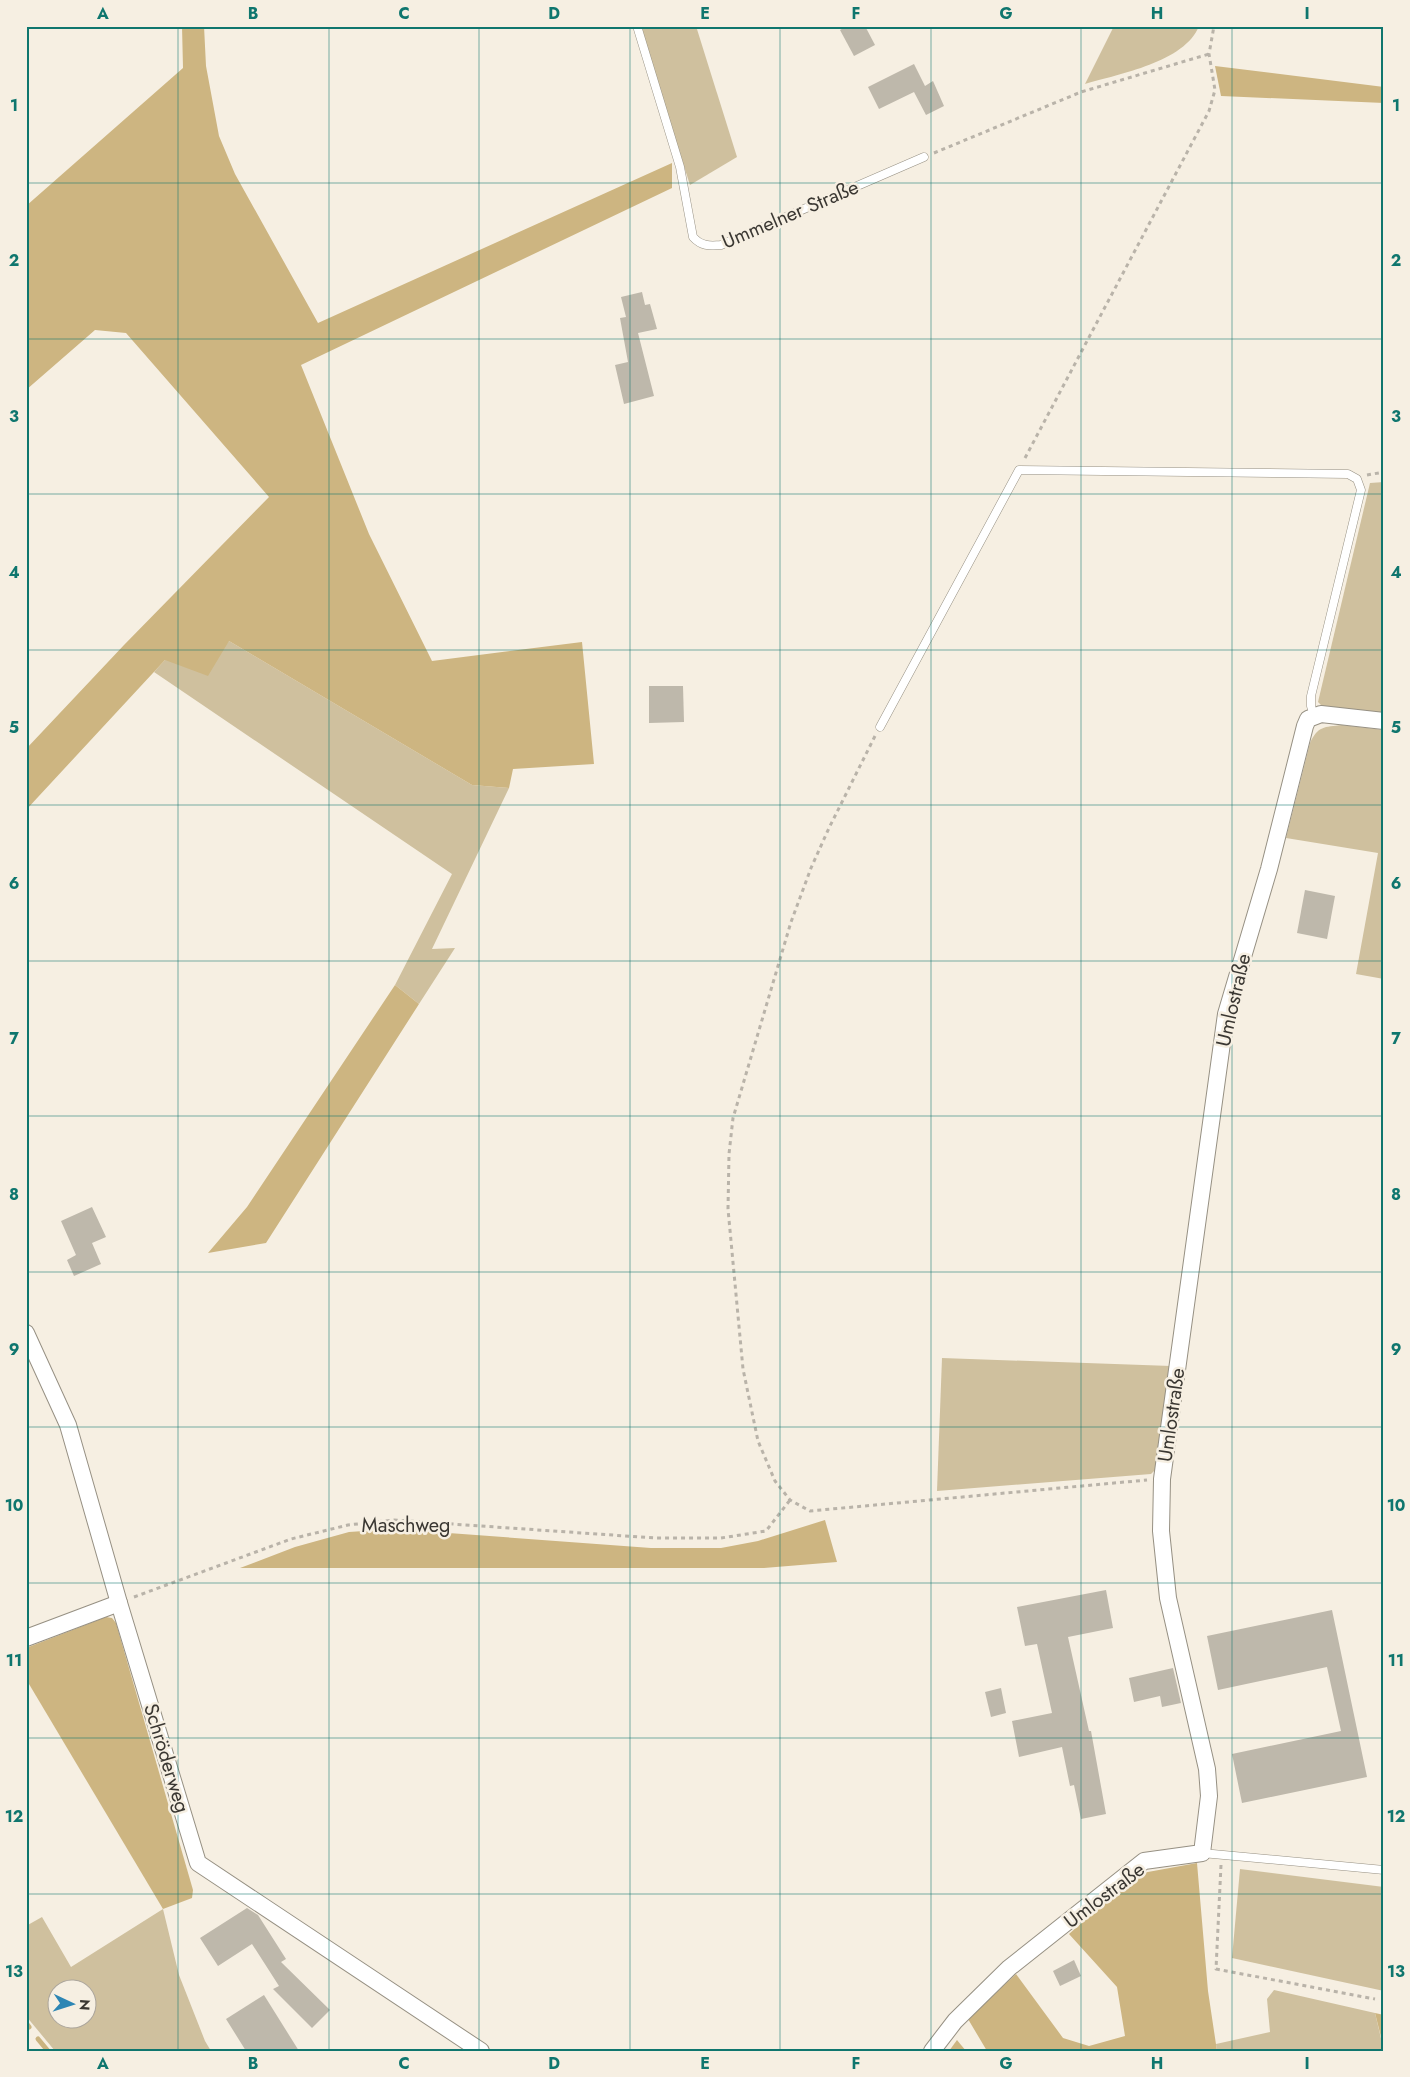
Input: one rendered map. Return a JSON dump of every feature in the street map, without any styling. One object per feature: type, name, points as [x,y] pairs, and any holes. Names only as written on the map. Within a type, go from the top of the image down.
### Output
[{"type":"street","points":[[1314,716],[1320,714],[1384,722]]},
{"type":"street","name":"Umlostraße","points":[[932,2051],[955,2021],[1009,1968],[1144,1861],[1202,1853],[1209,1796],[1207,1769],[1168,1598],[1161,1531],[1162,1478],[1226,1014],[1269,869],[1305,726],[1308,719],[1314,716]]},
{"type":"street","name":"Schröderweg","points":[[26,1333],[68,1425],[198,1863],[481,2051]]},
{"type":"street","points":[[26,1638],[120,1603]]},
{"type":"lane","name":"Ummelner Straße","points":[[637,26],[680,168],[693,237],[698,243],[709,246],[721,245],[924,157]]},
{"type":"lane","points":[[880,727],[1019,470],[1348,474],[1357,479],[1361,490],[1311,696],[1310,706],[1314,716]]},
{"type":"lane","points":[[1202,1853],[1384,1870]]},
{"type":"path","points":[[1019,470],[1209,111],[1215,90],[1209,54],[1214,26]]},
{"type":"path","points":[[924,157],[1081,92],[1209,54]]},
{"type":"path","points":[[880,727],[828,828],[790,922],[733,1118],[729,1154],[728,1209],[743,1369],[758,1441],[775,1481],[790,1500],[810,1511],[1162,1478]]},
{"type":"path","name":"Maschweg","points":[[120,1603],[291,1539],[348,1525],[394,1520],[655,1538],[722,1538],[766,1531],[790,1500]]},
{"type":"path","points":[[1221,1855],[1216,1969],[1375,2000]]},
{"type":"shaded area","points":[[182,26],[204,26],[206,66],[219,136],[235,174],[318,323],[672,163],[672,188],[301,365],[369,534],[432,661],[582,642],[594,764],[513,769],[509,788],[472,785],[229,641],[208,676],[165,660],[26,810],[26,749],[124,645],[269,497],[126,333],[95,330],[26,390],[26,206],[183,68]]},
{"type":"shaded area","points":[[639,26],[696,26],[737,157],[690,185]]},
{"type":"shaded area","points":[[1114,26],[1199,26],[1180,49],[1166,58],[1132,71],[1085,84]]},
{"type":"shaded area","points":[[1215,66],[1384,87],[1384,103],[1221,96]]},
{"type":"shaded area","points":[[1384,482],[1384,714],[1323,707],[1318,702],[1370,483]]},
{"type":"shaded area","points":[[229,641],[472,785],[509,788],[432,949],[455,948],[419,1004],[395,985],[452,874],[154,672],[165,660]]},
{"type":"shaded area","points":[[1342,725],[1384,730],[1384,979],[1356,974],[1378,853],[1286,838],[1310,743],[1316,733],[1322,728]]},
{"type":"shaded area","points":[[395,985],[419,1004],[266,1243],[208,1253],[247,1207]]},
{"type":"shaded area","points":[[942,1358],[1171,1366],[1158,1467],[1151,1474],[937,1491]]},
{"type":"shaded area","points":[[825,1520],[837,1562],[764,1568],[240,1568],[295,1547],[349,1532],[394,1529],[651,1548],[721,1548],[758,1541]]},
{"type":"shaded area","points":[[106,1617],[112,1618],[116,1623],[193,1890],[192,1898],[163,1909],[26,1679],[26,1648]]},
{"type":"shaded area","points":[[1197,1863],[1208,1991],[1217,2051],[987,2051],[968,2019],[1016,1974],[1063,2038],[1089,2046],[1125,2036],[1117,1987],[1069,1934],[1137,1874]]},
{"type":"shaded area","points":[[1240,1869],[1384,1887],[1384,1991],[1232,1958]]},
{"type":"shaded area","points":[[163,1909],[179,1975],[205,2041],[211,2051],[55,2051],[26,2016],[26,1926],[42,1917],[71,1967]]},
{"type":"shaded area","points":[[1274,1990],[1375,2013],[1384,2051],[1217,2051],[1216,2044],[1270,2032],[1267,1999]]},
{"type":"shaded area","points":[[1375,2013],[1384,2015],[1384,2049]]},
{"type":"shaded area","points":[[957,2040],[966,2051],[949,2051]]},
{"type":"building","points":[[847,26],[865,26],[875,45],[854,56],[840,30]]},
{"type":"building","points":[[914,64],[925,86],[933,81],[944,106],[926,115],[914,92],[879,109],[868,87]]},
{"type":"building","points":[[642,292],[645,305],[650,304],[657,329],[638,333],[654,396],[624,404],[615,365],[628,362],[620,318],[626,317],[621,297]]},
{"type":"building","points":[[649,686],[683,686],[684,722],[649,723]]},
{"type":"building","points":[[1305,890],[1335,896],[1327,939],[1297,933]]},
{"type":"building","points":[[92,1207],[106,1237],[92,1243],[101,1264],[74,1276],[67,1260],[76,1255],[61,1221]]},
{"type":"building","points":[[1106,1590],[1113,1628],[1068,1637],[1089,1731],[1091,1731],[1106,1814],[1081,1819],[1074,1785],[1070,1786],[1062,1747],[1019,1757],[1012,1721],[1052,1713],[1037,1644],[1025,1646],[1017,1607]]},
{"type":"building","points":[[1332,1610],[1367,1777],[1242,1803],[1232,1754],[1341,1731],[1327,1667],[1218,1690],[1207,1636]]},
{"type":"building","points":[[1173,1668],[1181,1703],[1162,1707],[1160,1696],[1134,1702],[1129,1678]]},
{"type":"building","points":[[1001,1688],[1006,1713],[991,1717],[985,1692]]},
{"type":"building","points":[[247,1908],[258,1915],[286,1959],[281,1962],[330,2010],[312,2028],[273,1989],[279,1986],[252,1944],[218,1966],[200,1938]]},
{"type":"building","points":[[1074,1960],[1081,1976],[1060,1986],[1053,1971]]},
{"type":"building","points":[[264,1995],[299,2051],[246,2051],[226,2019]]},
{"type":"waterway","points":[[26,2023],[29,2027]]},
{"type":"waterway","points":[[38,2039],[48,2051]]}]
